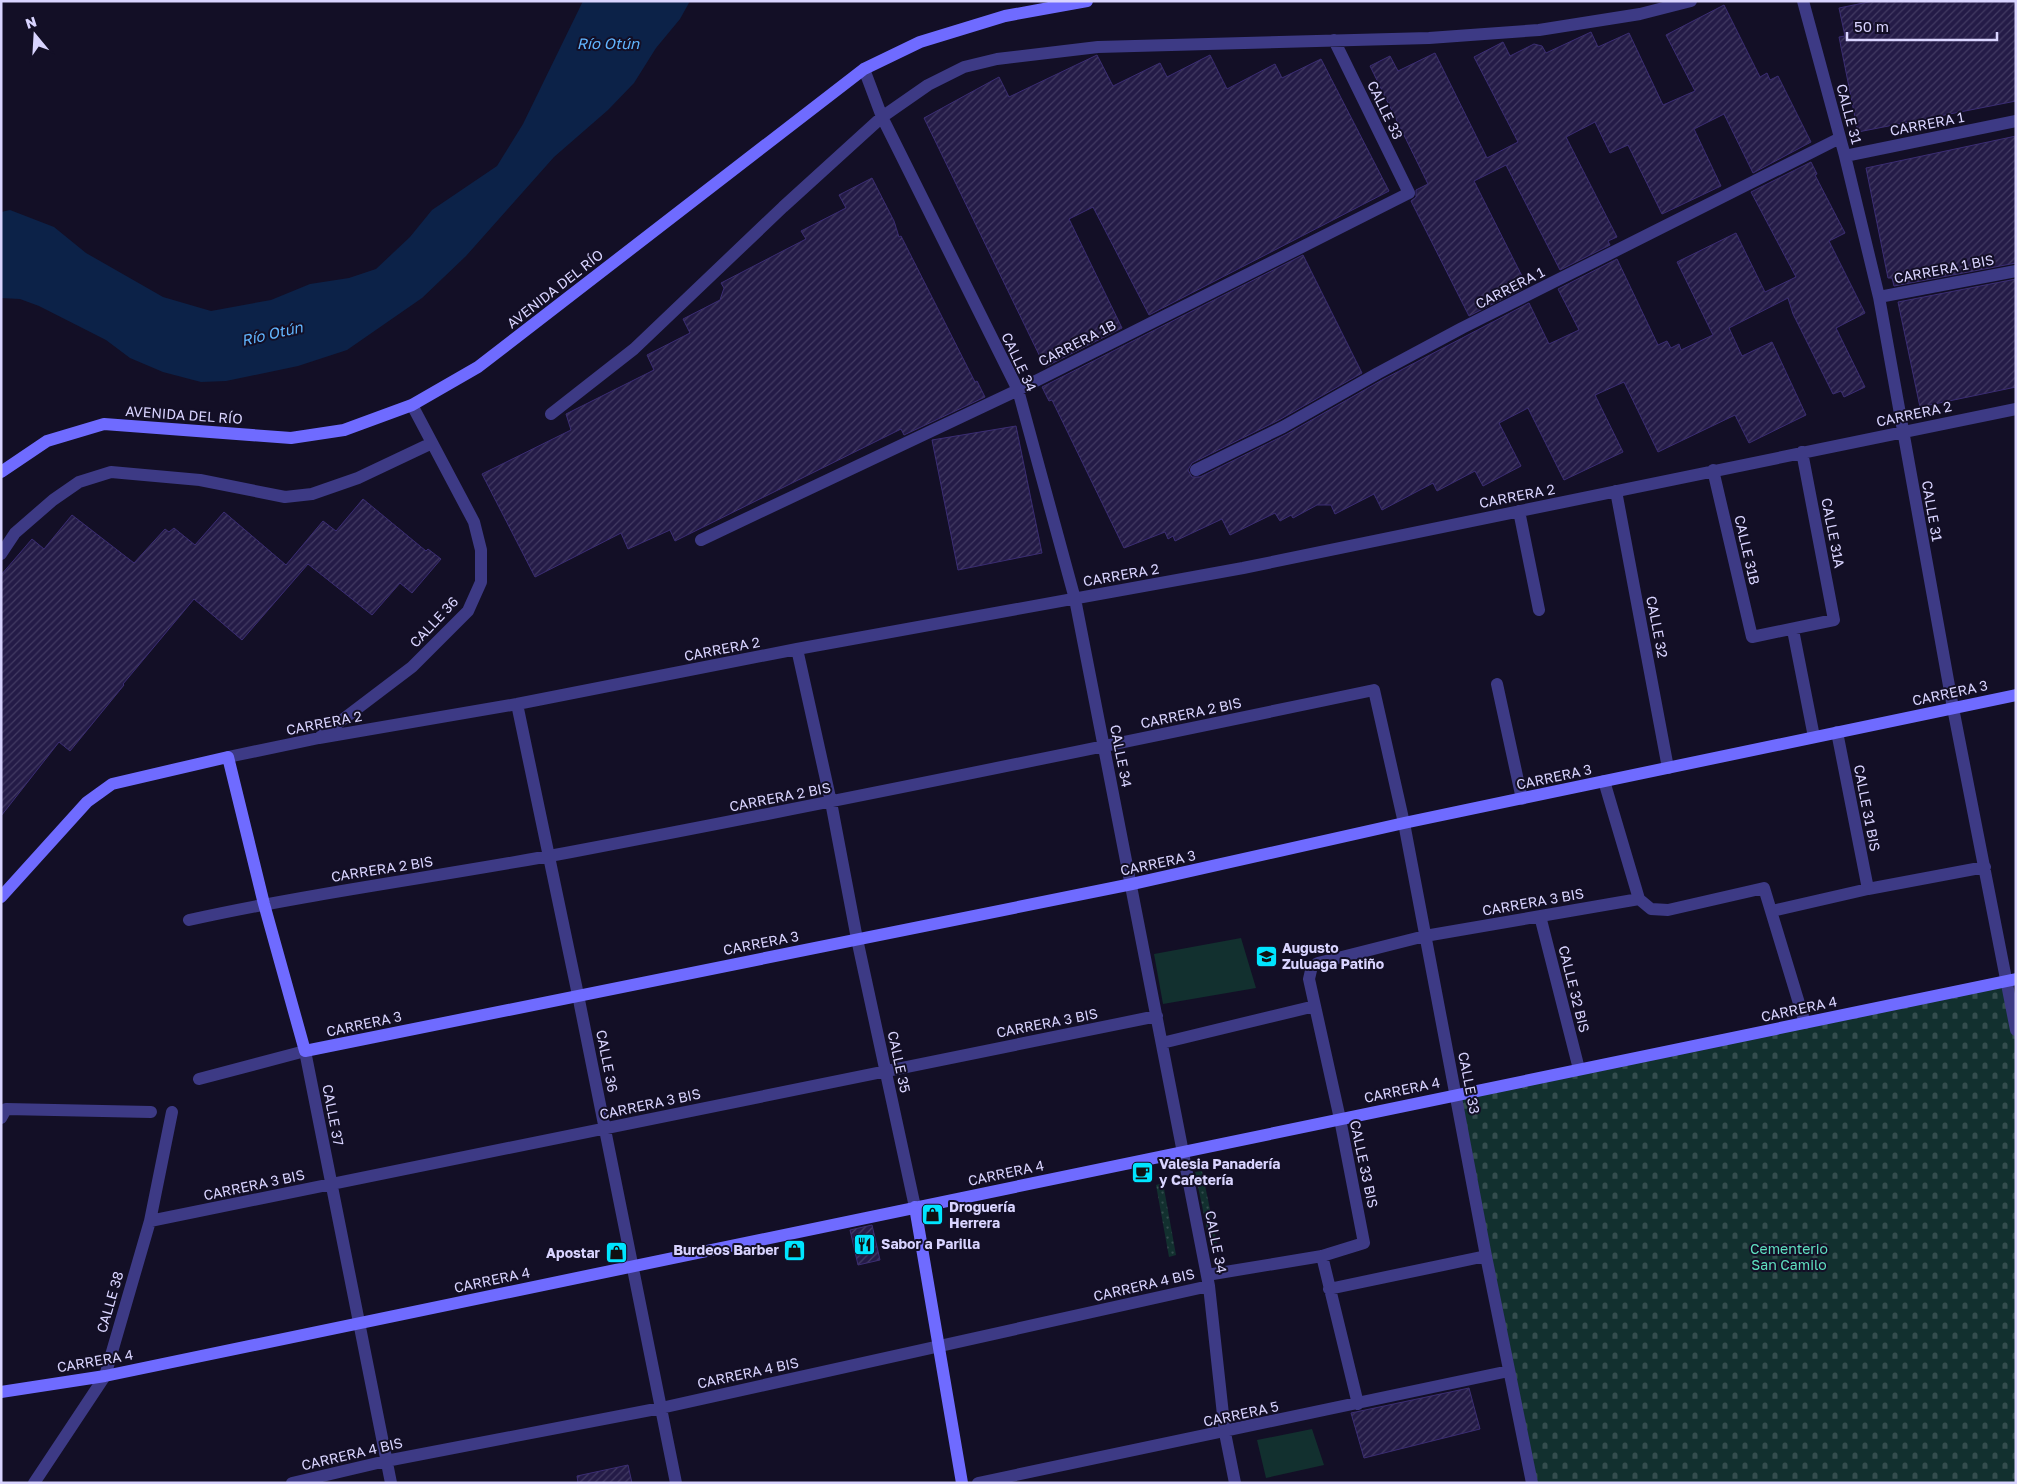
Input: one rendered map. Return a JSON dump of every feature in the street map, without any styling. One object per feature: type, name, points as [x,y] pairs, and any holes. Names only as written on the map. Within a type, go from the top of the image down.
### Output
[{"type":"street","name":"AVENIDA DEL RÍO","points":[[1,472],[47,441],[104,424],[291,438],[344,430],[412,405],[478,368],[864,69],[920,42],[1005,16],[1087,1]]},
{"type":"street","points":[[551,414],[634,350],[769,220],[882,117],[928,84],[964,66],[997,59],[1098,47],[1429,38],[1539,30],[1640,14],[1691,1]]},
{"type":"street","name":"CALLE 31","points":[[1803,1],[1845,156],[1879,297],[1984,867],[2011,980],[2016,1030]]},
{"type":"street","name":"CALLE 33","points":[[1334,40],[1409,193]]},
{"type":"street","name":"CALLE 34","points":[[864,69],[882,117],[1018,390],[1075,598],[1208,1280],[1225,1433],[1235,1483]]},
{"type":"street","name":"CARRERA 1","points":[[1845,156],[2016,121]]},
{"type":"street","name":"CARRERA 1","points":[[1196,470],[1284,427],[1378,372],[1462,328],[1840,138]]},
{"type":"street","name":"CARRERA 1B","points":[[701,540],[1018,390],[1409,193]]},
{"type":"street","name":"CARRERA 1 BIS","points":[[1879,297],[2016,270]]},
{"type":"street","name":"CALLE 36","points":[[319,738],[412,667],[468,611],[481,582],[481,550],[474,522],[412,405]]},
{"type":"street","name":"CARRERA 2","points":[[228,757],[319,738],[516,704],[797,649],[1243,568],[2016,409]]},
{"type":"street","points":[[1,554],[15,533],[78,482],[111,472],[200,480],[285,497],[312,494],[358,478],[432,443]]},
{"type":"street","name":"CALLE 31A","points":[[1793,630],[1834,620],[1802,452]]},
{"type":"street","name":"CALLE 31B","points":[[1713,470],[1752,637],[1793,630]]},
{"type":"street","name":"CALLE 32","points":[[1616,491],[1668,768]]},
{"type":"street","points":[[1519,511],[1539,610]]},
{"type":"street","points":[[1793,630],[1814,737]]},
{"type":"street","name":"CALLE 35","points":[[797,649],[831,802],[857,939],[915,1207],[962,1483]]},
{"type":"street","points":[[1497,684],[1522,799]]},
{"type":"street","name":"CALLE 33","points":[[1374,690],[1404,823],[1457,1094],[1486,1256],[1532,1483]]},
{"type":"street","name":"CARRERA 2 BIS","points":[[189,920],[264,904],[548,856],[831,802],[1374,690]]},
{"type":"street","name":"CARRERA 3","points":[[305,1051],[1132,884],[1404,823],[2016,695]]},
{"type":"street","name":"CALLE 36","points":[[516,704],[578,995],[676,1483]]},
{"type":"street","name":"CALLE 31 BIS","points":[[1837,732],[1868,889]]},
{"type":"street","points":[[1,897],[87,802],[112,784],[228,757]]},
{"type":"street","name":"CALLE 37","points":[[228,757],[264,904],[305,1051],[391,1483]]},
{"type":"street","points":[[1604,781],[1639,899],[1651,909],[1668,910],[1762,888],[1765,889],[1805,1023]]},
{"type":"street","points":[[1772,910],[1984,867]]},
{"type":"street","name":"CARRERA 3 BIS","points":[[1310,970],[1312,966],[1318,964],[1425,936],[1639,899]]},
{"type":"street","name":"CALLE 32 BIS","points":[[1540,916],[1579,1069]]},
{"type":"street","name":"CALLE 33 BIS","points":[[1310,970],[1308,978],[1365,1240],[1361,1245],[1322,1256]]},
{"type":"street","name":"CARRERA 4","points":[[1,1392],[105,1376],[2011,980]]},
{"type":"street","points":[[1162,1043],[1315,1006]]},
{"type":"street","name":"CARRERA 3 BIS","points":[[150,1221],[1157,1016]]},
{"type":"street","points":[[199,1080],[305,1051]]},
{"type":"street","points":[[1,1118],[6,1108],[151,1112]]},
{"type":"street","name":"CALLE 38","points":[[34,1483],[105,1376],[150,1221],[172,1112]]},
{"type":"street","points":[[1208,1280],[1322,1256],[1358,1404]]},
{"type":"street","points":[[1329,1289],[1486,1256]]},
{"type":"street","name":"CARRERA 4 BIS","points":[[292,1483],[386,1461],[661,1408],[940,1347],[1208,1280]]},
{"type":"street","name":"CARRERA 5","points":[[978,1483],[1225,1433],[1509,1371]]},
{"type":"green space","points":[[1241,938],[1256,988],[1163,1004],[1154,954]]},
{"type":"green space","name":"Cementerio San Camilo","points":[[2005,981],[2016,1030],[2016,1483],[1532,1483],[1457,1094]]},
{"type":"green space","points":[[1202,1171],[1217,1243],[1210,1244],[1195,1172]]},
{"type":"green space","points":[[1163,1183],[1176,1255],[1169,1257],[1156,1185]]},
{"type":"green space","points":[[1312,1429],[1324,1465],[1266,1478],[1257,1440]]},
{"type":"water","name":"Río Otún","points":[[583,1],[690,1],[680,19],[656,48],[634,83],[608,110],[554,157],[466,256],[422,298],[347,350],[298,366],[226,381],[201,382],[163,372],[130,358],[106,340],[39,306],[20,299],[1,298],[1,212],[10,210],[54,227],[86,253],[163,297],[211,311],[271,300],[310,284],[349,278],[376,269],[410,237],[432,210],[497,166],[523,124]]},
{"type":"building","points":[[1873,1],[2016,1],[2016,101],[1858,132],[1839,37],[1845,36],[1839,8]]},
{"type":"building","points":[[1724,5],[1760,77],[1767,73],[1770,80],[1778,76],[1811,142],[1753,173],[1724,114],[1694,129],[1721,186],[1662,214],[1628,145],[1610,153],[1595,122],[1566,137],[1617,237],[1608,241],[1610,245],[1560,270],[1506,165],[1474,181],[1525,282],[1520,284],[1522,289],[1469,316],[1411,201],[1416,197],[1416,190],[1428,184],[1370,66],[1390,56],[1398,71],[1435,53],[1487,158],[1518,142],[1474,57],[1503,42],[1510,56],[1534,44],[1542,46],[1546,53],[1591,32],[1598,47],[1629,33],[1663,105],[1695,91],[1666,35]]},
{"type":"building","points":[[1097,55],[1113,86],[1160,63],[1167,77],[1210,55],[1227,89],[1275,64],[1282,78],[1321,59],[1389,191],[1149,315],[1093,207],[1069,219],[1122,328],[1045,367],[924,118],[999,77],[1009,97]]},
{"type":"building","points":[[2016,136],[2016,263],[1894,286],[1892,278],[1888,278],[1866,168]]},
{"type":"building","points":[[1811,162],[1817,174],[1815,175],[1845,233],[1829,241],[1865,313],[1836,328],[1865,387],[1844,397],[1841,391],[1833,394],[1793,314],[1788,298],[1729,328],[1742,356],[1772,342],[1806,415],[1749,443],[1735,415],[1658,452],[1624,382],[1595,395],[1623,452],[1564,480],[1528,408],[1499,423],[1521,466],[1483,486],[1475,471],[1437,491],[1433,483],[1382,510],[1374,494],[1335,514],[1331,505],[1317,505],[1293,518],[1291,515],[1280,521],[1275,513],[1230,535],[1222,519],[1175,541],[1173,536],[1168,539],[1165,532],[1124,548],[1052,400],[1049,401],[1042,387],[1303,255],[1362,373],[1279,420],[1192,463],[1188,470],[1192,477],[1200,477],[1287,434],[1382,380],[1529,303],[1549,344],[1579,330],[1558,289],[1617,259],[1658,345],[1667,341],[1671,348],[1679,344],[1681,350],[1713,335],[1677,262],[1736,233],[1765,292],[1796,277],[1751,192]]},
{"type":"building","points":[[872,178],[894,221],[899,237],[901,236],[975,382],[977,381],[985,397],[904,435],[901,429],[675,541],[670,530],[628,549],[621,533],[535,577],[482,474],[571,430],[566,414],[654,370],[647,355],[690,333],[683,319],[720,300],[724,288],[721,283],[806,239],[801,231],[846,208],[839,195]]},
{"type":"building","points":[[2016,279],[2016,387],[1920,407],[1898,302]]},
{"type":"building","points":[[1016,426],[1042,553],[958,570],[932,440]]},
{"type":"building","points":[[363,499],[426,551],[428,549],[441,559],[412,593],[400,583],[372,615],[308,564],[242,640],[194,599],[70,751],[59,742],[1,816],[1,575],[32,539],[44,549],[72,515],[134,563],[165,529],[169,532],[174,528],[195,545],[224,512],[286,565],[323,521],[336,531]]},
{"type":"building","name":"Sabor a Parilla","points":[[872,1225],[880,1260],[858,1265],[850,1230]]},
{"type":"building","points":[[1469,1388],[1480,1429],[1364,1458],[1351,1413]]},
{"type":"building","points":[[628,1465],[632,1483],[578,1483],[577,1476]]},
{"type":"place","name":"Augusto Zuluaga Patiño","points":[[1266,956]]},
{"type":"place","name":"Valesia Panadería y Cafetería","points":[[1143,1172]]},
{"type":"place","name":"Droguería Herrera","points":[[933,1215]]},
{"type":"place","name":"Sabor a Parilla","points":[[865,1244]]},
{"type":"place","name":"Burdeos Barber","points":[[795,1250]]},
{"type":"place","name":"Apostar","points":[[616,1253]]}]
